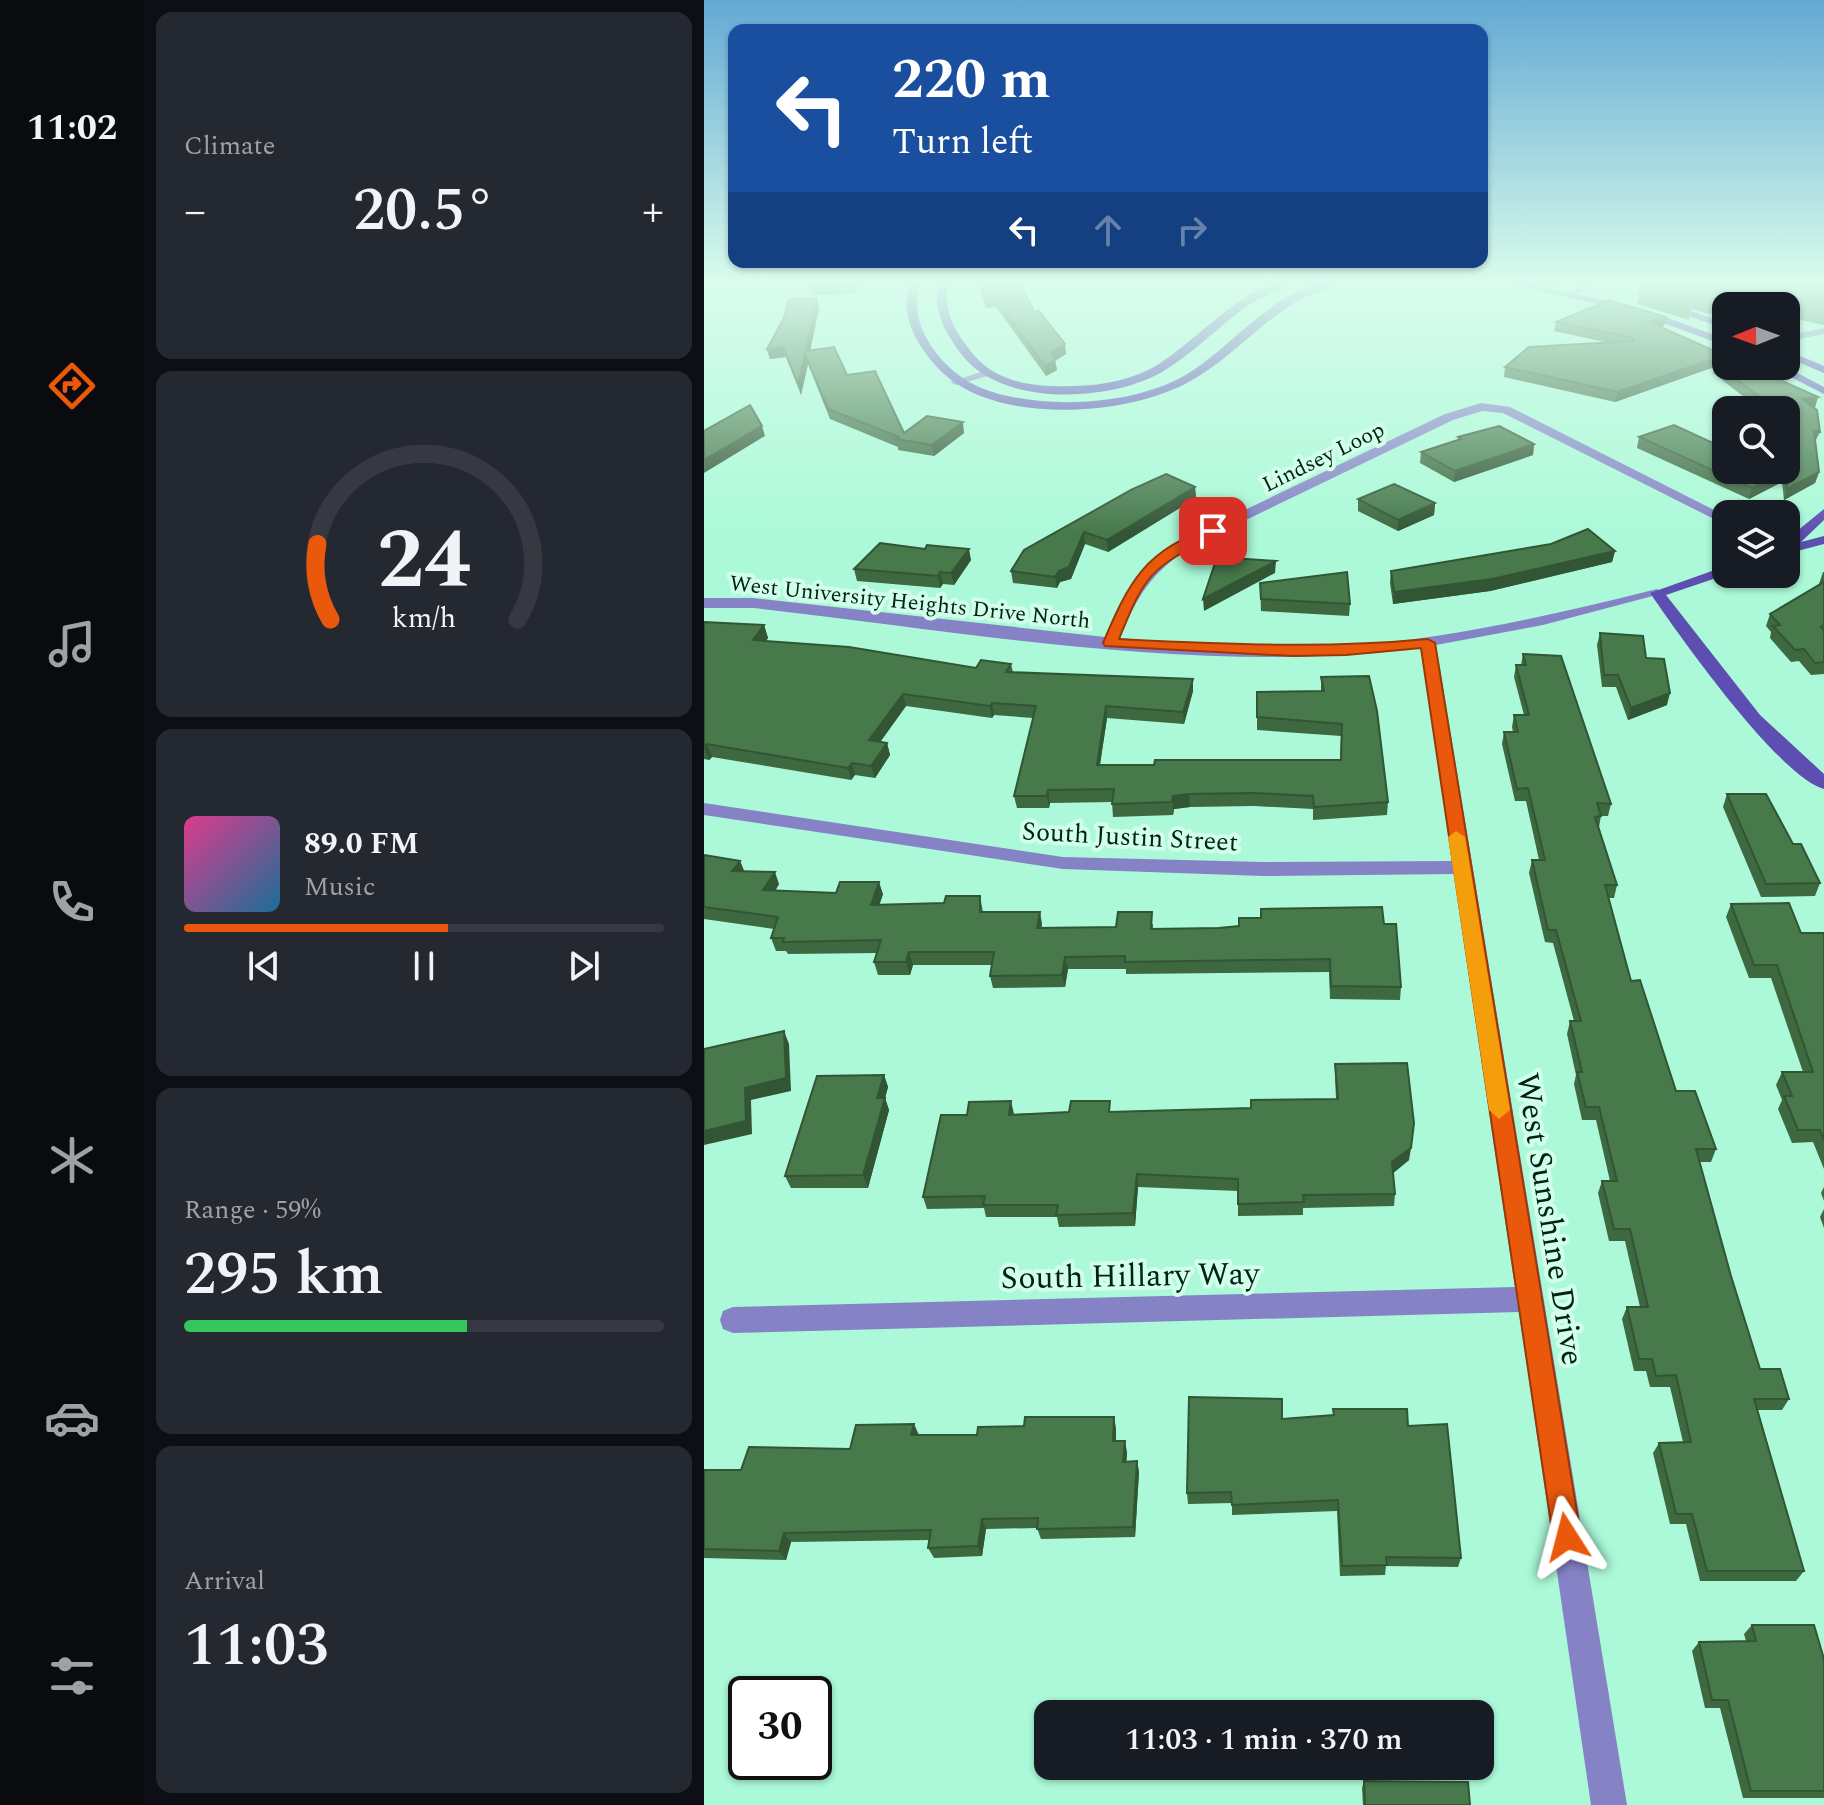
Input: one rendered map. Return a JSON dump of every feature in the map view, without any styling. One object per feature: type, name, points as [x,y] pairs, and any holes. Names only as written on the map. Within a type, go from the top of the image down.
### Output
[{"type":"street","points":[[940,366],[956,382],[982,395],[1042,404],[1090,403],[1150,394],[1198,373],[1206,366]]},
{"type":"street","points":[[978,366],[984,374],[1023,388],[1057,390],[1136,380],[1161,366]]},
{"type":"street","points":[[956,382],[984,374]]},
{"type":"street","points":[[1800,379],[1824,391]]},
{"type":"street","name":"Lindsey Loop","points":[[1110,643],[1132,589],[1154,563],[1449,417],[1481,407],[1506,410],[1712,514]]},
{"type":"street","points":[[1800,536],[1824,513]]},
{"type":"street","points":[[1800,546],[1824,540]]},
{"type":"street","name":"West University Heights Drive North","points":[[704,603],[753,603],[1110,643],[1306,651],[1428,643],[1540,624],[1657,593],[1712,575]]},
{"type":"street","points":[[1657,593],[1739,700],[1805,770],[1824,783]]},
{"type":"street","name":"West Sunshine Drive","points":[[1428,643],[1460,867],[1609,1805]]},
{"type":"street","name":"South Justin Street","points":[[704,809],[1063,863],[1263,869],[1460,867]]},
{"type":"street","name":"South Hillary Way","points":[[733,1320],[1529,1299]]},
{"type":"building","points":[[791,366],[802,366],[798,384]]},
{"type":"building","points":[[810,366],[843,366],[847,375],[875,371],[904,433],[927,416],[963,422],[932,445],[896,439],[899,437],[828,409]]},
{"type":"building","points":[[1692,366],[1617,392],[1505,367]]},
{"type":"building","points":[[1737,380],[1780,380],[1818,397],[1802,399],[1817,410],[1820,432],[1814,431],[1819,472],[1800,482],[1800,396],[1758,396]]},
{"type":"building","points":[[750,405],[762,426],[704,460],[704,431]]},
{"type":"building","points":[[1674,425],[1712,443],[1712,470],[1639,437]]},
{"type":"building","points":[[1499,426],[1534,444],[1455,471],[1421,452],[1461,439],[1458,437]]},
{"type":"building","points":[[1166,474],[1195,487],[1107,540],[1084,532],[1069,567],[1059,571],[1055,577],[1011,571],[1024,550],[1131,490]]},
{"type":"building","points":[[1394,484],[1435,503],[1398,520],[1358,499]]},
{"type":"building","points":[[1588,529],[1615,551],[1492,579],[1394,592],[1391,571],[1551,544]]},
{"type":"building","points":[[880,543],[925,549],[927,545],[969,549],[951,573],[940,572],[938,576],[854,569]]},
{"type":"building","points":[[1217,557],[1276,561],[1203,599]]},
{"type":"building","points":[[1347,572],[1350,604],[1261,599],[1260,583]]},
{"type":"building","points":[[1824,582],[1824,625],[1821,627],[1824,631],[1824,662],[1815,663],[1804,649],[1795,650],[1773,626],[1780,625],[1770,614]]},
{"type":"building","points":[[704,622],[764,625],[753,640],[849,647],[976,668],[981,660],[1011,664],[1006,672],[1193,679],[1183,712],[1106,706],[1097,765],[1154,765],[1155,760],[1341,760],[1342,724],[1257,717],[1257,692],[1324,691],[1321,677],[1369,676],[1377,711],[1388,802],[1314,807],[1313,796],[1254,793],[1189,794],[1173,796],[1172,802],[1112,804],[1114,789],[1048,790],[1047,796],[1014,796],[1036,706],[992,703],[990,706],[903,694],[869,740],[887,743],[871,766],[852,763],[848,768],[707,744],[704,747]]},
{"type":"building","points":[[1600,633],[1643,636],[1646,658],[1664,659],[1670,693],[1631,708],[1618,675],[1604,675]]},
{"type":"building","points":[[1523,654],[1561,656],[1611,804],[1597,803],[1601,816],[1595,817],[1617,885],[1605,885],[1631,981],[1640,980],[1676,1091],[1695,1091],[1716,1149],[1696,1149],[1731,1276],[1760,1369],[1780,1369],[1789,1399],[1754,1399],[1804,1571],[1707,1571],[1692,1514],[1676,1514],[1659,1443],[1691,1442],[1676,1375],[1656,1376],[1652,1359],[1639,1359],[1627,1307],[1648,1307],[1630,1229],[1614,1229],[1602,1181],[1617,1181],[1599,1107],[1586,1107],[1577,1072],[1582,1072],[1570,1021],[1581,1021],[1556,930],[1548,930],[1532,860],[1545,860],[1528,788],[1517,789],[1504,732],[1518,732],[1514,715],[1529,715],[1516,665],[1526,665]]},
{"type":"building","points":[[1727,794],[1766,794],[1793,844],[1801,844],[1820,883],[1766,884]]},
{"type":"building","points":[[704,855],[740,861],[732,871],[775,872],[763,890],[836,893],[840,882],[879,882],[871,905],[944,903],[946,896],[980,896],[980,912],[1040,912],[1037,928],[1116,927],[1118,912],[1152,912],[1151,929],[1219,928],[1239,926],[1239,918],[1261,918],[1261,909],[1382,907],[1384,924],[1396,924],[1401,987],[1331,986],[1330,959],[1125,962],[1125,956],[1065,957],[1062,975],[990,976],[994,952],[909,952],[906,962],[874,962],[881,940],[783,942],[784,938],[771,938],[778,917],[704,907]]},
{"type":"building","points":[[1789,903],[1801,933],[1824,933],[1824,1140],[1820,1130],[1798,1130],[1784,1096],[1792,1096],[1782,1072],[1813,1072],[1777,965],[1754,965],[1731,904]]},
{"type":"building","points":[[784,1031],[786,1078],[745,1088],[746,1121],[704,1131],[704,1049]]},
{"type":"building","points":[[1407,1063],[1414,1123],[1411,1148],[1392,1162],[1395,1194],[1303,1195],[1304,1202],[1238,1204],[1238,1179],[1137,1174],[1133,1213],[1056,1215],[1058,1205],[983,1205],[985,1196],[923,1197],[941,1115],[967,1115],[969,1102],[1011,1101],[1009,1115],[1069,1112],[1071,1101],[1110,1101],[1109,1112],[1251,1108],[1251,1100],[1338,1099],[1335,1064]]},
{"type":"building","points":[[884,1075],[877,1098],[885,1098],[863,1175],[785,1176],[817,1076]]},
{"type":"building","points":[[1189,1397],[1282,1399],[1282,1419],[1334,1415],[1333,1409],[1407,1409],[1408,1426],[1447,1424],[1461,1558],[1386,1557],[1387,1565],[1342,1566],[1338,1500],[1232,1505],[1231,1492],[1187,1493]]},
{"type":"building","points":[[1025,1417],[1114,1417],[1113,1441],[1125,1441],[1123,1462],[1137,1461],[1133,1527],[1037,1529],[1038,1518],[982,1519],[978,1546],[928,1548],[931,1530],[784,1533],[779,1551],[704,1549],[704,1470],[741,1470],[749,1447],[850,1449],[856,1425],[914,1424],[911,1435],[977,1435],[978,1427],[1024,1426]]},
{"type":"building","points":[[1752,1625],[1814,1625],[1824,1659],[1824,1791],[1751,1791],[1728,1700],[1712,1700],[1699,1642],[1756,1641]]},
{"type":"building","points":[[1364,1781],[1468,1782],[1470,1805],[1365,1805]]},
{"type":"slow traffic","points":[[1456,837],[1499,1110]]},
{"type":"route","points":[[1213,531],[1154,563],[1132,589],[1110,643],[1266,651],[1346,651],[1428,643],[1460,867],[1567,1537]]}]
